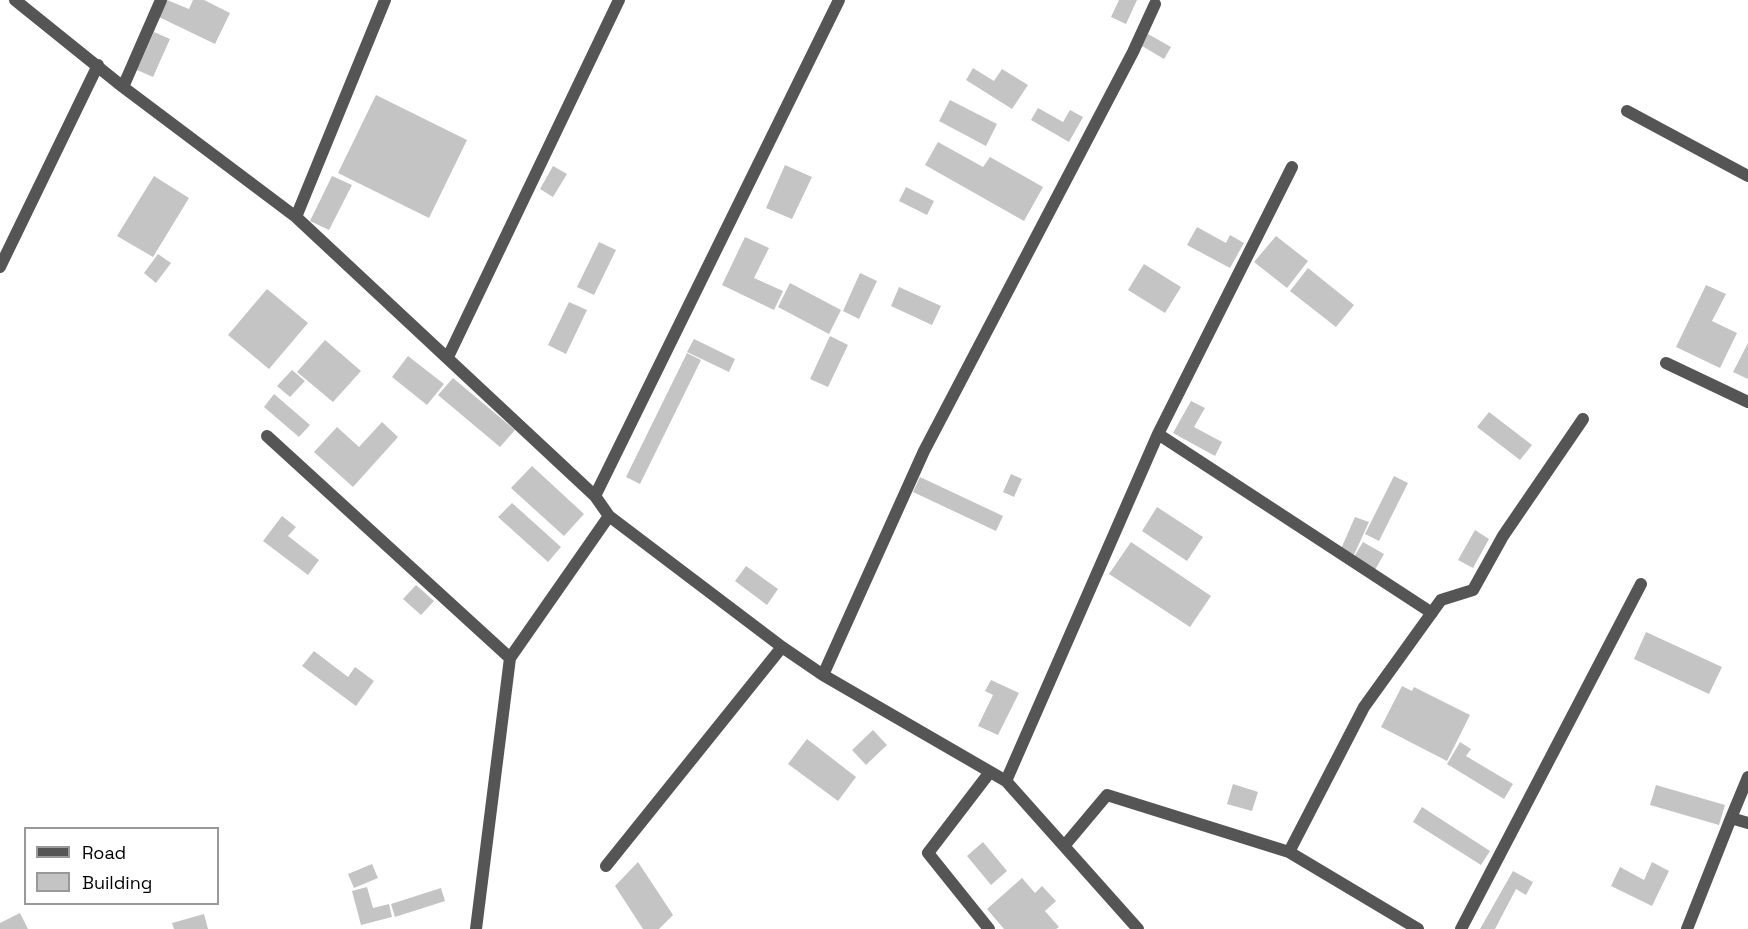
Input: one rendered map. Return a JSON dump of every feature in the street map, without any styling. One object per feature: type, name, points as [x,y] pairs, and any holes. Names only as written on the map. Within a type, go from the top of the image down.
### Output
[{"type":"street","points":[[15,0],[123,87],[296,217],[595,496],[609,516],[782,647],[823,675],[1006,780],[1138,929]]},
{"type":"street","points":[[123,87],[161,0]]},
{"type":"street","points":[[296,217],[385,0]]},
{"type":"street","points":[[448,357],[619,0]]},
{"type":"street","points":[[595,496],[839,0]]},
{"type":"street","points":[[823,675],[924,451],[1128,62],[1155,4]]},
{"type":"street","points":[[0,267],[98,65]]},
{"type":"street","points":[[1627,111],[1748,176]]},
{"type":"street","points":[[1006,780],[1158,434],[1292,167]]},
{"type":"street","points":[[1666,363],[1748,402]]},
{"type":"street","points":[[1289,852],[1364,707],[1441,600],[1473,590],[1503,536],[1583,419]]},
{"type":"street","points":[[1158,434],[1432,613]]},
{"type":"street","points":[[267,436],[510,657]]},
{"type":"street","points":[[476,929],[510,657],[609,516]]},
{"type":"street","points":[[1461,929],[1641,584]]},
{"type":"street","points":[[606,866],[782,647]]},
{"type":"street","points":[[989,929],[928,853],[990,772]]},
{"type":"street","points":[[1687,929],[1748,777]]},
{"type":"street","points":[[1065,845],[1107,795],[1289,852],[1418,929]]},
{"type":"street","points":[[1731,818],[1748,823]]},
{"type":"building","points":[[167,0],[189,9],[193,0],[204,0],[230,13],[215,44],[159,17]]},
{"type":"building","points":[[1119,0],[1137,0],[1126,24],[1111,17]]},
{"type":"building","points":[[154,32],[170,39],[153,77],[137,70]]},
{"type":"building","points":[[1148,34],[1171,47],[1164,59],[1142,46]]},
{"type":"building","points":[[973,68],[994,81],[1002,69],[1028,85],[1012,109],[966,80]]},
{"type":"building","points":[[376,95],[467,140],[429,218],[338,173]]},
{"type":"building","points":[[950,100],[997,124],[986,146],[939,121]]},
{"type":"building","points":[[1038,108],[1063,122],[1070,110],[1083,117],[1069,142],[1031,120]]},
{"type":"building","points":[[938,142],[983,167],[990,157],[1043,187],[1024,221],[925,165]]},
{"type":"building","points":[[785,165],[812,177],[792,219],[766,208]]},
{"type":"building","points":[[553,166],[567,174],[553,197],[540,189]]},
{"type":"building","points":[[154,176],[189,198],[153,257],[117,236]]},
{"type":"building","points":[[332,176],[352,185],[329,230],[310,221]]},
{"type":"building","points":[[906,187],[934,201],[927,215],[899,201]]},
{"type":"building","points":[[1197,227],[1226,243],[1230,235],[1244,243],[1230,268],[1187,245]]},
{"type":"building","points":[[1276,236],[1308,261],[1287,288],[1254,262]]},
{"type":"building","points":[[745,237],[769,248],[754,278],[783,291],[774,310],[722,285]]},
{"type":"building","points":[[599,242],[616,250],[594,295],[577,287]]},
{"type":"building","points":[[158,254],[171,263],[156,283],[144,273]]},
{"type":"building","points":[[1144,264],[1181,287],[1165,313],[1128,290]]},
{"type":"building","points":[[1308,268],[1354,305],[1336,327],[1290,291]]},
{"type":"building","points":[[860,273],[877,281],[859,319],[843,311]]},
{"type":"building","points":[[790,283],[841,310],[829,334],[778,307]]},
{"type":"building","points":[[1706,285],[1726,294],[1712,321],[1737,333],[1720,368],[1676,347]]},
{"type":"building","points":[[899,287],[941,306],[932,325],[891,306]]},
{"type":"building","points":[[267,289],[308,323],[269,369],[228,335]]},
{"type":"building","points":[[569,302],[587,310],[566,354],[548,345]]},
{"type":"building","points":[[830,336],[848,345],[828,387],[810,379]]},
{"type":"building","points":[[694,339],[735,359],[729,372],[687,352]]},
{"type":"building","points":[[325,340],[361,371],[333,402],[297,372]]},
{"type":"building","points":[[1748,343],[1748,379],[1733,372]]},
{"type":"building","points":[[687,353],[701,360],[640,484],[626,477]]},
{"type":"building","points":[[408,356],[444,384],[427,405],[392,377]]},
{"type":"building","points":[[292,370],[305,381],[290,397],[277,386]]},
{"type":"building","points":[[453,378],[515,430],[500,447],[438,395]]},
{"type":"building","points":[[274,394],[310,425],[299,437],[264,407]]},
{"type":"building","points":[[1191,401],[1205,408],[1194,427],[1222,442],[1215,456],[1173,433]]},
{"type":"building","points":[[1489,412],[1532,445],[1520,460],[1477,427]]},
{"type":"building","points":[[382,422],[398,437],[353,487],[314,452],[337,427],[359,447]]},
{"type":"building","points":[[532,466],[584,514],[564,536],[511,488]]},
{"type":"building","points":[[1011,474],[1022,479],[1014,497],[1003,492]]},
{"type":"building","points":[[1394,476],[1408,483],[1379,541],[1365,534]]},
{"type":"building","points":[[920,477],[1003,516],[996,531],[913,492]]},
{"type":"building","points":[[512,503],[561,547],[548,562],[498,517]]},
{"type":"building","points":[[1157,507],[1203,537],[1187,561],[1142,531]]},
{"type":"building","points":[[282,516],[296,527],[288,536],[319,560],[308,575],[263,541]]},
{"type":"building","points":[[1355,517],[1369,522],[1353,557],[1340,551]]},
{"type":"building","points":[[1475,530],[1489,539],[1473,568],[1458,560]]},
{"type":"building","points":[[1131,542],[1211,596],[1190,627],[1109,574]]},
{"type":"building","points":[[1363,542],[1384,554],[1375,570],[1354,557]]},
{"type":"building","points":[[746,566],[778,589],[767,605],[735,581]]},
{"type":"building","points":[[416,585],[434,601],[421,615],[403,599]]},
{"type":"building","points":[[1646,632],[1722,667],[1709,694],[1634,659]]},
{"type":"building","points":[[314,651],[348,677],[355,667],[374,681],[356,706],[302,666]]},
{"type":"building","points":[[991,680],[1019,693],[998,735],[978,726],[993,695],[985,691]]},
{"type":"building","points":[[1402,686],[1412,691],[1414,687],[1470,715],[1447,761],[1381,727]]},
{"type":"building","points":[[873,730],[887,745],[866,765],[852,750]]},
{"type":"building","points":[[807,739],[856,777],[838,801],[788,764]]},
{"type":"building","points":[[1460,742],[1471,749],[1466,756],[1513,784],[1504,799],[1447,764]]},
{"type":"building","points":[[1233,784],[1258,792],[1252,811],[1227,804]]},
{"type":"building","points":[[1656,785],[1725,805],[1719,825],[1650,805]]},
{"type":"building","points":[[1422,807],[1490,851],[1481,865],[1413,822]]},
{"type":"building","points":[[983,842],[1007,871],[991,885],[967,856]]},
{"type":"building","points":[[638,862],[673,915],[659,929],[643,929],[615,886]]},
{"type":"building","points":[[1652,862],[1669,871],[1652,906],[1611,886],[1620,867],[1644,880]]},
{"type":"building","points":[[372,864],[378,878],[354,888],[348,874]]},
{"type":"building","points":[[1513,871],[1533,882],[1526,895],[1516,889],[1495,929],[1480,929]]},
{"type":"building","points":[[1022,878],[1035,893],[1042,886],[1056,901],[1045,911],[1059,927],[1056,929],[1004,929],[987,909]]},
{"type":"building","points":[[367,887],[373,908],[389,904],[392,917],[361,925],[352,891]]},
{"type":"building","points":[[441,888],[445,901],[395,917],[391,904]]},
{"type":"building","points":[[20,913],[28,929],[0,929],[0,923]]},
{"type":"building","points":[[204,914],[208,929],[174,929],[172,923]]}]
